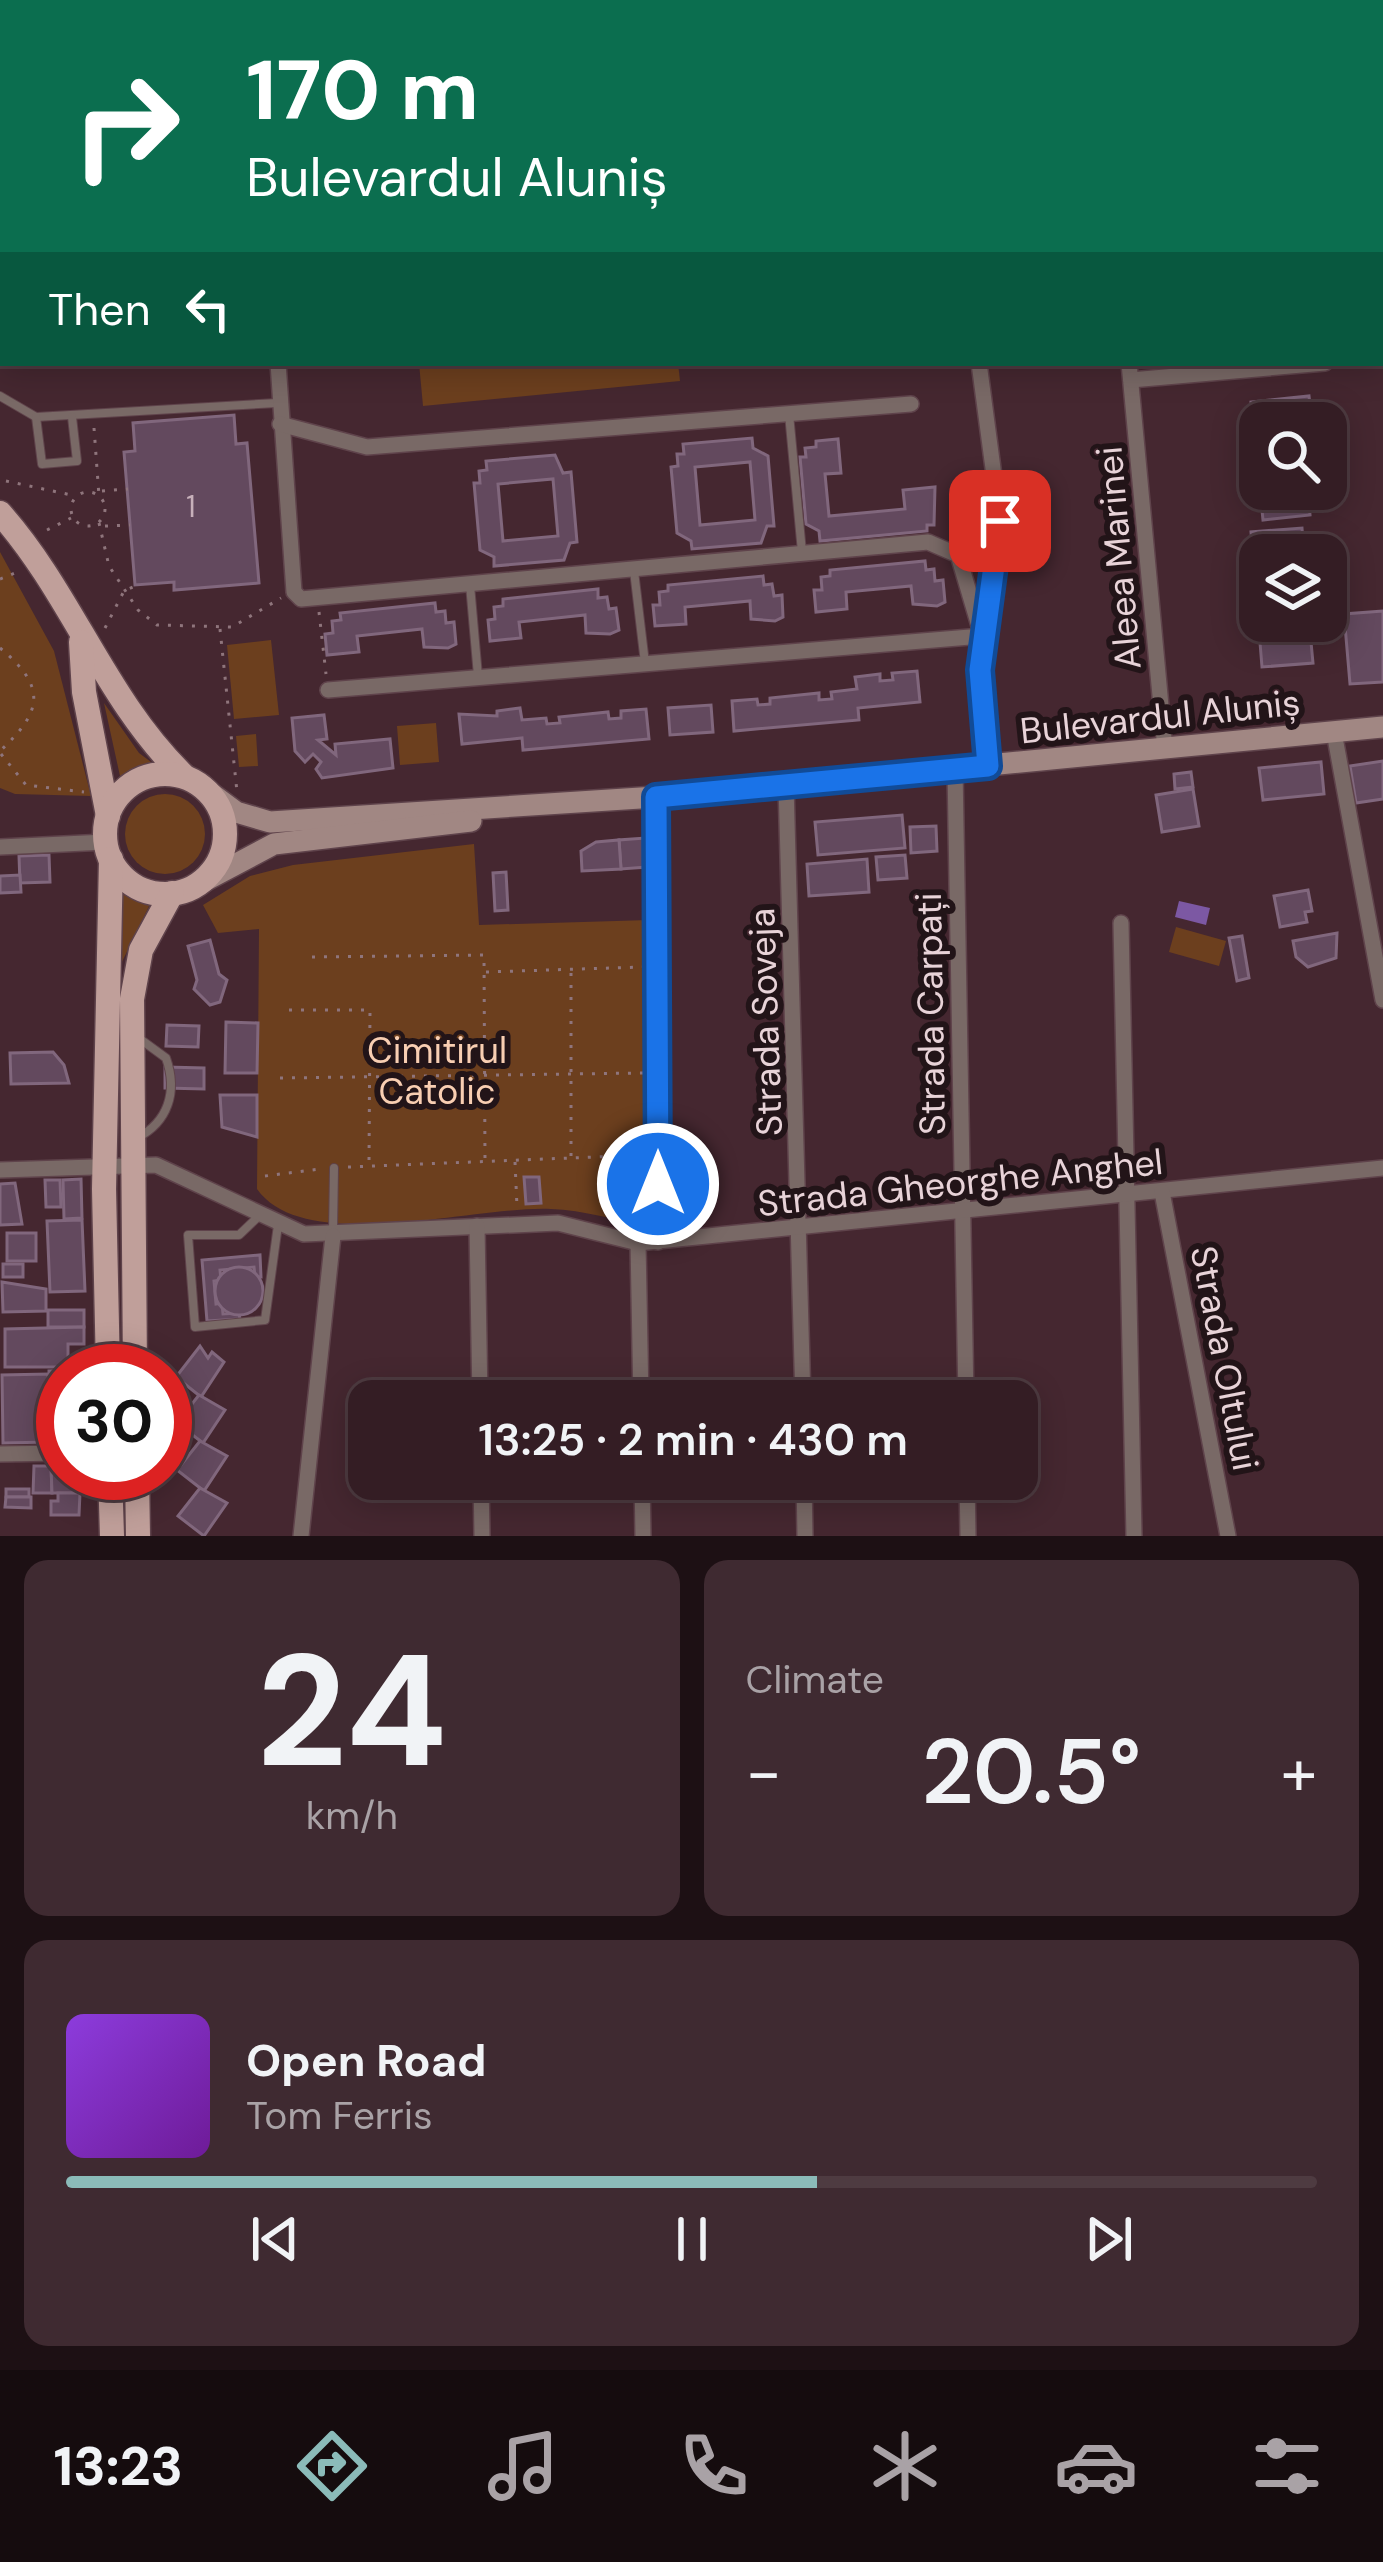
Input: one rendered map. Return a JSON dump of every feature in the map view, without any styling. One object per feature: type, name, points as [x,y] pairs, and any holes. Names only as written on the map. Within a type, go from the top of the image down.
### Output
[{"type":"main road","points":[[0,513],[38,560],[81,640],[146,738],[217,804],[224,838],[212,872],[182,890],[141,950],[130,1032],[110,1344]]},
{"type":"main road","points":[[81,640],[84,692],[107,828],[133,1344]]},
{"type":"main road","name":"Bulevardul Aluniș","points":[[192,781],[236,812],[270,822],[656,797],[1383,728]]},
{"type":"main road","points":[[182,890],[140,889],[107,828],[120,794],[140,779],[192,781]]},
{"type":"main road","name":"Bulevardul Aluniș","points":[[182,890],[274,844],[656,797]]},
{"type":"main road","points":[[111,1500],[112,1536]]},
{"type":"main road","points":[[137,1500],[138,1536]]},
{"type":"street","points":[[278,366],[294,592],[301,598],[928,542],[946,547],[967,570],[982,636],[988,766]]},
{"type":"street","points":[[979,366],[1000,521],[996,575],[982,636]]},
{"type":"street","points":[[1130,372],[1260,366]]},
{"type":"street","name":"Aleea Marinei","points":[[1130,372],[1165,749]]},
{"type":"street","points":[[280,424],[368,448],[911,404]]},
{"type":"street","points":[[328,690],[982,636]]},
{"type":"street","points":[[1334,732],[1383,1000]]},
{"type":"street","name":"Strada Carpați","points":[[955,770],[966,1380]]},
{"type":"street","name":"Strada Soveja","points":[[786,785],[803,1380]]},
{"type":"street","points":[[656,797],[658,1242]]},
{"type":"street","points":[[0,847],[107,828]]},
{"type":"street","points":[[1121,923],[1134,1536]]},
{"type":"street","name":"Strada Gheorghe Anghel","points":[[0,1170],[122,1158],[178,1170],[304,1234],[558,1223],[638,1243],[1383,1168]]},
{"type":"street","name":"Strada Oltului","points":[[1162,1192],[1228,1536]]},
{"type":"street","points":[[477,1226],[480,1380]]},
{"type":"street","points":[[301,1536],[333,1236]]},
{"type":"street","points":[[638,1243],[641,1380]]},
{"type":"street","points":[[0,1454],[36,1454]]},
{"type":"street","points":[[481,1500],[482,1536]]},
{"type":"street","points":[[642,1500],[643,1536]]},
{"type":"street","points":[[804,1500],[805,1536]]},
{"type":"street","points":[[967,1500],[968,1536]]},
{"type":"lane","points":[[0,395],[36,417],[277,403]]},
{"type":"lane","points":[[789,414],[802,554]]},
{"type":"lane","points":[[36,417],[42,464],[77,461],[71,416]]},
{"type":"lane","points":[[634,569],[645,664]]},
{"type":"lane","points":[[470,584],[478,678]]},
{"type":"lane","points":[[122,1158],[158,1128],[168,1112],[166,1058],[130,1032]]},
{"type":"lane","points":[[333,1236],[334,1168]]},
{"type":"lane","points":[[261,1214],[239,1234],[188,1235],[195,1327],[265,1320],[279,1222]]},
{"type":"path","points":[[92,414],[109,566],[124,591],[157,625],[220,629],[250,620],[294,592]]},
{"type":"path","points":[[6,481],[77,496],[128,489]]},
{"type":"path","points":[[73,517],[77,496]]},
{"type":"path","points":[[73,517],[84,526],[130,525]]},
{"type":"path","points":[[47,530],[73,517]]},
{"type":"path","points":[[105,628],[124,591],[135,586]]},
{"type":"path","points":[[318,598],[328,690]]},
{"type":"path","points":[[220,629],[238,794]]},
{"type":"path","points":[[0,648],[23,668],[34,698],[29,724],[0,751],[26,785],[107,828]]},
{"type":"path","points":[[313,957],[484,955],[485,1162]]},
{"type":"path","points":[[486,972],[645,967]]},
{"type":"path","points":[[571,968],[571,1158]]},
{"type":"path","points":[[289,1010],[370,1010],[369,1166]]},
{"type":"path","points":[[280,1078],[645,1073]]},
{"type":"path","points":[[265,1176],[369,1166],[646,1155]]},
{"type":"path","points":[[515,1160],[518,1225]]},
{"type":"green space","points":[[419,366],[678,366],[680,381],[423,406]]},
{"type":"green space","points":[[0,552],[54,651],[91,796],[15,794],[0,788]]},
{"type":"green space","points":[[271,640],[279,715],[234,719],[227,645]]},
{"type":"green space","points":[[104,703],[139,753],[155,765],[120,776]]},
{"type":"green space","points":[[436,723],[439,762],[400,765],[397,726]]},
{"type":"green space","points":[[256,734],[258,766],[239,767],[236,736]]},
{"type":"green space","points":[[165,794],[193,806],[205,834],[193,862],[165,874],[137,862],[125,834],[137,806]]},
{"type":"green space","name":"Cimitirul Catolic","points":[[474,844],[479,925],[649,920],[650,1225],[551,1209],[352,1224],[313,1220],[280,1209],[257,1189],[259,929],[218,933],[203,905],[250,876],[293,865]]},
{"type":"green space","points":[[119,887],[152,900],[119,968]]},
{"type":"green space","points":[[1176,927],[1226,941],[1219,966],[1169,952]]},
{"type":"shaded area","points":[[1179,901],[1210,908],[1206,925],[1175,917]]},
{"type":"building","points":[[1309,396],[1310,402],[1251,402]]},
{"type":"building","points":[[234,415],[236,444],[247,443],[259,583],[174,590],[174,582],[135,585],[124,452],[135,451],[133,423]]},
{"type":"building","points":[[752,438],[753,448],[768,456],[774,526],[767,526],[761,543],[692,549],[691,541],[677,533],[671,467],[678,466],[677,454],[684,454],[683,444]],"holes":[[[750,462],[755,520],[700,525],[695,467]]]},
{"type":"building","points":[[838,439],[841,473],[825,474],[829,516],[905,509],[903,490],[935,487],[934,525],[927,525],[927,531],[820,541],[819,531],[806,524],[800,457],[806,457],[805,448],[816,447],[816,441]]},
{"type":"building","points":[[555,455],[563,473],[571,472],[577,542],[570,543],[564,560],[494,566],[494,557],[480,550],[474,483],[480,483],[479,471],[487,470],[486,461]],"holes":[[[553,479],[558,536],[503,541],[498,484]]]},
{"type":"building","points":[[1262,510],[1310,510],[1310,515],[1263,520]]},
{"type":"building","points":[[1302,528],[1302,534],[1251,534]]},
{"type":"building","points":[[925,561],[926,570],[934,569],[935,581],[943,580],[945,602],[937,606],[913,604],[911,586],[846,592],[847,609],[816,612],[814,590],[822,590],[821,577],[830,576],[830,570]]},
{"type":"building","points":[[763,576],[764,585],[772,584],[774,596],[782,595],[783,617],[775,621],[751,619],[750,601],[685,607],[686,624],[655,626],[653,605],[660,605],[659,592],[668,591],[668,585]]},
{"type":"building","points":[[598,589],[598,598],[607,597],[609,609],[616,608],[619,630],[586,633],[585,615],[519,622],[521,638],[490,641],[488,620],[495,619],[494,607],[503,606],[503,599]]},
{"type":"building","points":[[435,603],[436,612],[445,611],[446,623],[454,622],[456,644],[448,648],[424,647],[422,629],[357,636],[359,652],[327,655],[325,634],[333,633],[332,621],[341,620],[340,613]]},
{"type":"building","points":[[1383,611],[1383,682],[1350,684],[1347,614]]},
{"type":"building","points":[[1260,642],[1311,642],[1313,663],[1262,667]]},
{"type":"building","points":[[917,671],[920,702],[858,708],[859,720],[734,731],[732,701],[757,699],[758,705],[770,704],[770,698],[819,693],[819,700],[832,699],[831,692],[857,689],[855,677],[880,674],[880,681],[893,680],[892,673]]},
{"type":"building","points":[[711,705],[713,732],[670,735],[668,708]]},
{"type":"building","points":[[520,708],[522,720],[546,718],[547,724],[560,723],[559,717],[608,712],[609,719],[621,718],[621,711],[646,709],[649,739],[523,750],[522,738],[462,744],[459,714],[497,716],[497,711]]},
{"type":"building","points":[[324,715],[327,739],[318,740],[336,755],[335,744],[390,739],[393,768],[322,778],[316,769],[321,762],[313,754],[305,762],[295,751],[292,718]]},
{"type":"building","points":[[1383,761],[1383,799],[1356,803],[1350,766]]},
{"type":"building","points":[[1321,762],[1324,794],[1263,800],[1259,768]]},
{"type":"building","points":[[1191,772],[1193,787],[1175,789],[1174,774]]},
{"type":"building","points":[[1193,789],[1199,826],[1162,832],[1156,795]]},
{"type":"building","points":[[902,815],[905,848],[818,855],[815,822]]},
{"type":"building","points":[[936,826],[937,851],[911,853],[910,827]]},
{"type":"building","points":[[645,838],[647,867],[621,869],[619,840]]},
{"type":"building","points":[[619,840],[621,869],[582,871],[581,851],[596,842]]},
{"type":"building","points":[[49,855],[50,882],[20,883],[19,856]]},
{"type":"building","points":[[905,855],[907,878],[878,880],[876,857]]},
{"type":"building","points":[[867,859],[869,892],[809,896],[807,864]]},
{"type":"building","points":[[506,872],[508,910],[495,911],[493,873]]},
{"type":"building","points":[[20,875],[21,892],[0,893],[0,876]]},
{"type":"building","points":[[1308,890],[1312,911],[1305,912],[1307,922],[1280,927],[1274,896]]},
{"type":"building","points":[[1337,933],[1336,958],[1308,967],[1296,957],[1293,941]]},
{"type":"building","points":[[1242,936],[1249,978],[1237,981],[1229,938]]},
{"type":"building","points":[[210,940],[219,974],[227,980],[220,1002],[210,1005],[194,989],[197,980],[188,946]]},
{"type":"building","points":[[226,1022],[258,1023],[257,1073],[225,1073]]},
{"type":"building","points":[[167,1025],[199,1026],[198,1047],[166,1046]]},
{"type":"building","points":[[53,1052],[64,1065],[69,1083],[11,1084],[10,1053]]},
{"type":"building","points":[[165,1067],[204,1068],[204,1089],[165,1088]]},
{"type":"building","points":[[220,1095],[257,1095],[257,1137],[222,1127]]},
{"type":"building","points":[[524,1177],[539,1177],[541,1203],[526,1204]]},
{"type":"building","points":[[81,1179],[82,1218],[64,1219],[63,1180]]},
{"type":"building","points":[[45,1180],[60,1180],[61,1207],[46,1207]]},
{"type":"building","points":[[15,1183],[22,1224],[0,1225],[0,1184]]},
{"type":"building","points":[[82,1220],[85,1291],[50,1292],[47,1221]]},
{"type":"building","points":[[7,1233],[36,1233],[36,1261],[7,1261]]},
{"type":"building","points":[[260,1255],[261,1277],[255,1277],[254,1267],[220,1270],[221,1280],[214,1281],[216,1304],[222,1303],[223,1314],[239,1313],[240,1319],[207,1321],[202,1260]]},
{"type":"building","points":[[3,1264],[23,1264],[23,1277],[3,1277]]},
{"type":"building","points":[[239,1267],[256,1274],[263,1291],[256,1308],[239,1315],[222,1308],[215,1291],[222,1274]]},
{"type":"building","points":[[2,1282],[46,1289],[46,1311],[3,1312]]},
{"type":"building","points":[[48,1310],[84,1310],[84,1327],[48,1327]]},
{"type":"building","points":[[84,1327],[84,1344],[36,1344],[36,1367],[5,1367],[5,1329]]},
{"type":"building","points":[[200,1346],[208,1358],[212,1352],[224,1362],[201,1397],[192,1390],[192,1356]]},
{"type":"building","points":[[36,1374],[36,1442],[3,1443],[2,1375]]},
{"type":"building","points":[[199,1395],[225,1410],[203,1443],[192,1435],[192,1404]]},
{"type":"building","points":[[200,1441],[227,1456],[204,1491],[192,1482],[192,1451]]},
{"type":"building","points":[[200,1488],[227,1503],[204,1536],[178,1516]]},
{"type":"building","points":[[6,1489],[29,1489],[29,1497],[6,1497]]},
{"type":"building","points":[[6,1497],[31,1497],[31,1508],[5,1507]]},
{"type":"building","points":[[80,1500],[79,1515],[51,1515],[51,1501]]},
{"type":"route","points":[[658,1184],[656,797],[988,766],[980,670],[1000,521]]}]
